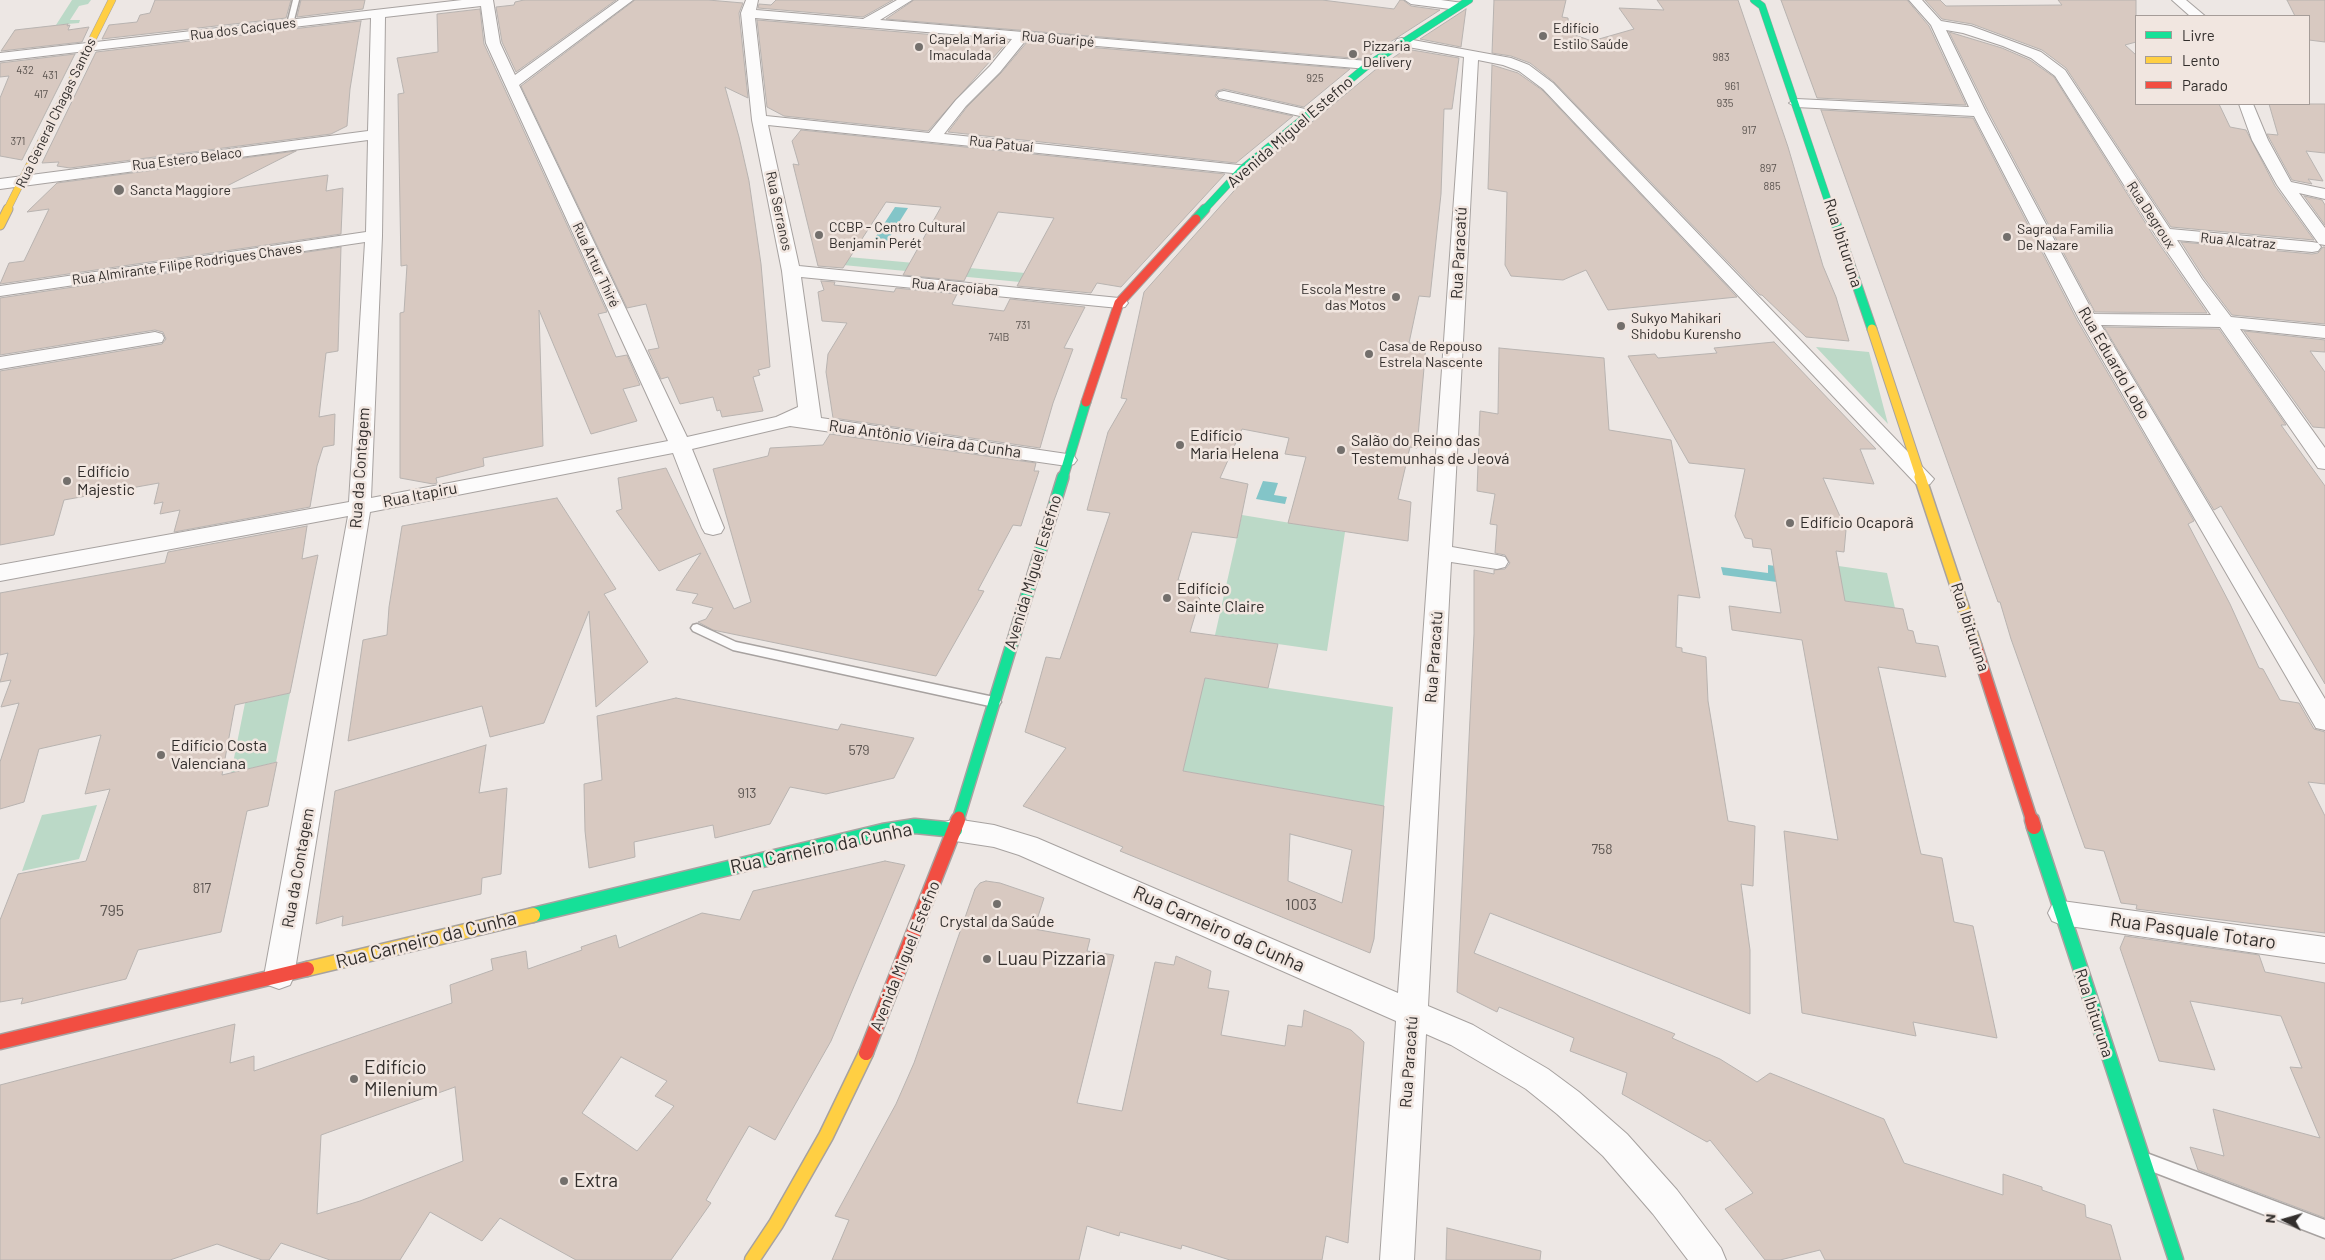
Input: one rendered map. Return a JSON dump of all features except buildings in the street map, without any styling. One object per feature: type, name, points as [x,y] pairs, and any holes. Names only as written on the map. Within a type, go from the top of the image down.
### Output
[{"type":"street","name":"Rua General Chagas Santos","points":[[0,225],[112,0]]},
{"type":"street","points":[[511,84],[627,0]]},
{"type":"street","points":[[865,23],[906,0]]},
{"type":"street","points":[[1411,0],[1463,3]]},
{"type":"street","name":"Rua Ibituruna","points":[[1754,0],[1762,6],[1923,480],[2176,1260]]},
{"type":"street","name":"Rua Eduardo Lobo","points":[[1915,0],[1937,24],[1979,112],[2088,319],[2325,721]]},
{"type":"street","points":[[2178,0],[2197,15]]},
{"type":"street","name":"Rua dos Caciques","points":[[0,57],[487,1]]},
{"type":"street","name":"Rua Artur Thiré","points":[[487,1],[493,43],[680,445],[713,528]]},
{"type":"street","name":"Avenida Miguel Estefno","points":[[752,1260],[776,1224],[822,1144],[859,1072],[955,830],[1067,460],[1119,303],[1242,169],[1368,65],[1463,3]]},
{"type":"street","name":"Rua Guaripé","points":[[750,7],[865,23],[1368,65]]},
{"type":"street","name":"Rua Serranos","points":[[750,7],[759,120],[791,271],[810,416]]},
{"type":"street","name":"Rua da Contagem","points":[[279,976],[360,507],[374,236],[374,135],[378,14]]},
{"type":"street","name":"Rua Degroux","points":[[1937,24],[1966,29],[2008,43],[2036,55],[2060,73],[2195,282],[2325,463]]},
{"type":"street","points":[[934,137],[961,103],[995,69],[1022,36]]},
{"type":"street","points":[[1402,42],[1506,61],[1524,68],[1548,86],[1923,480]]},
{"type":"street","name":"Rua Paracatú","points":[[1396,1260],[1471,55]]},
{"type":"street","points":[[1222,96],[1309,114]]},
{"type":"street","points":[[1796,103],[1979,112]]},
{"type":"street","points":[[2246,105],[2260,140],[2318,244]]},
{"type":"street","name":"Rua Patuaí","points":[[759,120],[1242,169]]},
{"type":"street","name":"Rua Estero Belaco","points":[[0,184],[374,135]]},
{"type":"street","points":[[2285,185],[2325,194]]},
{"type":"street","name":"Rua Alcatraz","points":[[2163,234],[2318,244]]},
{"type":"street","name":"Rua Almirante Filipe Rodrigues Chaves","points":[[0,291],[374,236]]},
{"type":"street","name":"Rua Araçoiaba","points":[[791,271],[1119,303]]},
{"type":"street","points":[[2088,319],[2193,320],[2325,332]]},
{"type":"street","points":[[0,363],[155,338]]},
{"type":"street","name":"Rua Antônio Vieira da Cunha","points":[[782,422],[810,416],[1067,460]]},
{"type":"street","name":"Rua Itapiru","points":[[0,573],[360,507],[680,445],[782,422]]},
{"type":"street","points":[[1441,553],[1497,562]]},
{"type":"street","name":"Rua Carneiro da Cunha","points":[[0,1042],[883,831],[915,826],[955,830],[994,836],[1027,846],[1462,1035],[1537,1079],[1568,1103],[1615,1145],[1665,1202],[1709,1260]]},
{"type":"street","name":"Rua Pasquale Totaro","points":[[2062,913],[2325,950]]},
{"type":"lane","points":[[290,24],[296,0]]},
{"type":"lane","points":[[697,628],[733,646],[994,702]]},
{"type":"lane","points":[[2142,1159],[2325,1229]]},
{"type":"green space","points":[[72,0],[91,0],[88,4],[79,6],[70,20],[80,20],[79,23],[56,25]]},
{"type":"green space","points":[[848,257],[1025,273],[1020,282],[843,265]]},
{"type":"green space","points":[[1816,347],[1869,352],[1888,424]]},
{"type":"green space","points":[[1242,515],[1345,532],[1327,651],[1215,635]]},
{"type":"green space","points":[[1811,562],[1887,573],[1895,608],[1817,597]]},
{"type":"green space","points":[[1204,678],[1393,707],[1384,806],[1183,771]]},
{"type":"green space","points":[[290,693],[276,762],[231,773],[245,703]]},
{"type":"green space","points":[[97,805],[79,859],[22,871],[42,815]]},
{"type":"water","points":[[895,207],[908,208],[883,248],[869,247]]},
{"type":"water","points":[[1263,481],[1278,483],[1274,495],[1287,497],[1285,504],[1256,499]]},
{"type":"water","points":[[1768,565],[1798,569],[1800,585],[1723,575],[1721,567],[1768,573]]},
{"type":"traffic: fast","points":[[1196,219],[1242,169],[1368,65],[1469,0]]},
{"type":"traffic: fast","points":[[1754,0],[1762,6],[1872,329]]},
{"type":"traffic: fast","points":[[959,817],[1086,402]]},
{"type":"traffic: fast","points":[[533,915],[883,831],[915,826],[955,830]]},
{"type":"traffic: fast","points":[[2034,827],[2176,1260]]},
{"type":"traffic: slow","points":[[0,225],[112,0]]},
{"type":"traffic: slow","points":[[1872,329],[1976,646]]},
{"type":"traffic: slow","points":[[307,969],[533,915]]},
{"type":"traffic: slow","points":[[752,1260],[776,1224],[826,1136],[866,1053]]},
{"type":"traffic: jam","points":[[1086,402],[1119,303],[1196,219]]},
{"type":"traffic: jam","points":[[1976,646],[2034,827]]},
{"type":"traffic: jam","points":[[866,1053],[959,817]]},
{"type":"traffic: jam","points":[[0,1042],[307,969]]},
{"type":"place","name":"Edifício Estilo Saúde","points":[[1543,36]]},
{"type":"place","name":"Capela Maria Imaculada","points":[[919,47]]},
{"type":"place","name":"Pizzaria Delivery","points":[[1353,54]]},
{"type":"place","name":"Sancta Maggiore","points":[[119,190]]},
{"type":"place","name":"CCBP - Centro Cultural Benjamin Perét","points":[[819,235]]},
{"type":"place","name":"Sagrada Familia De Nazare","points":[[2007,237]]},
{"type":"place","name":"Escola Mestre das Motos","points":[[1396,297]]},
{"type":"place","name":"Sukyo Mahikari Shidobu Kurensho","points":[[1621,326]]},
{"type":"place","name":"Casa de Repouso Estrela Nascente","points":[[1369,354]]},
{"type":"place","name":"Edifício Maria Helena","points":[[1180,445]]},
{"type":"place","name":"Salão do Reino das Testemunhas de Jeová","points":[[1341,450]]},
{"type":"place","name":"Edifício Majestic","points":[[67,481]]},
{"type":"place","name":"Edifício Ocaporã","points":[[1790,523]]},
{"type":"place","name":"Edifício Sainte Claire","points":[[1167,598]]},
{"type":"place","name":"Edifício Costa Valenciana","points":[[161,755]]},
{"type":"place","name":"Crystal da Saúde","points":[[997,904]]},
{"type":"place","name":"Luau Pizzaria","points":[[987,959]]},
{"type":"place","name":"Edifício Milenium","points":[[354,1079]]},
{"type":"place","name":"Extra","points":[[564,1181]]}]
